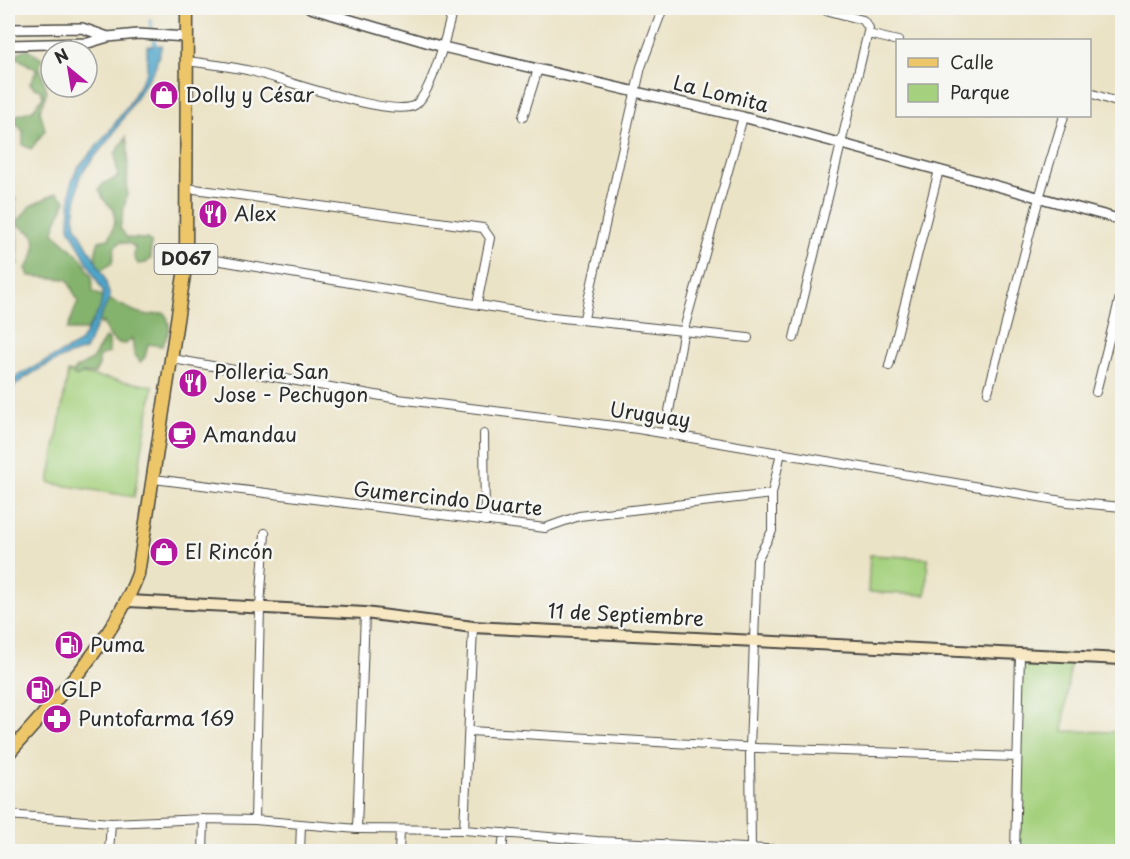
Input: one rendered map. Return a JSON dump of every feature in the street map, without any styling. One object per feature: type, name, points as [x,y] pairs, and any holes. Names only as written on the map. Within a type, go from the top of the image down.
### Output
[{"type":"main road","name":"D067","points":[[8,754],[99,649],[128,601],[138,574],[173,358],[186,255],[187,8]]},
{"type":"main road","name":"11 de Septiembre","points":[[128,601],[365,613],[472,627],[1122,659]]},
{"type":"street","name":"La Lomita","points":[[310,8],[443,47],[743,117],[1122,220]]},
{"type":"street","points":[[187,61],[248,70],[339,97],[404,109],[416,104],[425,92],[443,47],[453,8]]},
{"type":"street","points":[[584,318],[641,67],[663,8]]},
{"type":"street","points":[[794,338],[843,144],[869,28],[863,20],[818,8]]},
{"type":"street","points":[[8,29],[82,28],[108,37]]},
{"type":"street","points":[[8,45],[88,43],[108,37],[138,34],[187,37]]},
{"type":"street","points":[[868,34],[896,41]]},
{"type":"street","points":[[524,117],[538,69]]},
{"type":"street","points":[[1091,94],[1122,104]]},
{"type":"street","points":[[665,433],[684,329],[743,117]]},
{"type":"street","points":[[988,392],[1038,198],[1064,117]]},
{"type":"street","points":[[889,366],[939,170]]},
{"type":"street","points":[[188,188],[483,228],[490,238],[477,304]]},
{"type":"street","points":[[186,255],[544,315],[748,338]]},
{"type":"street","points":[[1096,392],[1122,290]]},
{"type":"street","name":"Uruguay","points":[[173,358],[398,399],[665,433],[1068,502],[1122,507]]},
{"type":"street","points":[[484,434],[485,521]]},
{"type":"street","points":[[751,849],[750,748],[757,561],[772,531],[772,494],[781,452]]},
{"type":"street","name":"Gumercindo Duarte","points":[[154,479],[545,528],[579,516],[772,494]]},
{"type":"street","points":[[255,820],[260,607],[265,533]]},
{"type":"street","points":[[357,829],[365,613]]},
{"type":"street","points":[[464,830],[470,731],[472,627]]},
{"type":"street","points":[[1015,852],[1020,655]]},
{"type":"street","points":[[470,731],[750,748],[1017,758]]},
{"type":"street","points":[[1119,852],[1122,808]]},
{"type":"street","points":[[8,815],[111,823],[204,819],[255,820],[357,829],[464,830],[698,849],[827,852]]},
{"type":"street","points":[[203,852],[204,819]]},
{"type":"street","points":[[109,852],[111,823]]},
{"type":"street","points":[[300,852],[302,824]]},
{"type":"street","points":[[399,852],[400,830]]},
{"type":"street","points":[[502,852],[504,833]]},
{"type":"street","points":[[597,841],[597,852]]},
{"type":"green space","points":[[27,49],[39,57],[39,89],[30,83],[37,70],[16,57],[19,52]]},
{"type":"green space","points":[[41,99],[44,99],[40,111],[45,130],[31,149],[23,145],[23,131],[14,121],[17,115],[33,110]]},
{"type":"green space","points":[[126,137],[128,147],[127,194],[120,228],[127,238],[147,239],[151,242],[151,258],[146,263],[138,264],[134,257],[135,248],[131,244],[120,242],[115,247],[112,263],[100,271],[96,260],[99,241],[109,239],[115,223],[114,210],[104,200],[99,189],[104,183],[118,177],[115,154]]},
{"type":"green space","points":[[57,193],[66,201],[56,222],[54,233],[82,259],[92,277],[93,292],[136,312],[149,315],[164,313],[167,317],[169,329],[162,346],[148,344],[145,357],[140,362],[134,353],[132,338],[126,344],[117,342],[109,334],[103,322],[101,325],[99,321],[92,321],[87,330],[67,330],[78,301],[67,279],[29,276],[26,268],[35,248],[33,234],[16,224],[30,206]]},
{"type":"green space","points":[[15,197],[18,264],[8,265],[8,198]]},
{"type":"green space","points":[[105,338],[109,340],[109,353],[99,356],[99,366],[94,374],[82,373],[77,377],[73,375],[75,369],[92,360]]},
{"type":"green space","points":[[68,372],[153,386],[134,497],[49,483]]},
{"type":"green space","points":[[870,555],[928,558],[926,595],[868,592]]},
{"type":"green space","points":[[1020,655],[1071,655],[1063,731],[1122,732],[1122,804],[1119,851],[1015,852]]},
{"type":"water","points":[[162,45],[155,68],[113,134],[80,175],[74,216],[76,226],[104,276],[110,297],[85,350],[44,367],[14,386],[8,393],[8,387],[17,376],[80,343],[100,309],[103,292],[69,227],[71,184],[77,169],[109,132],[130,102],[147,71],[147,46]]},
{"type":"waterway","points":[[150,20],[156,49]]},
{"type":"place","name":"Dolly y César","points":[[164,95]]},
{"type":"place","name":"Alex","points":[[213,214]]},
{"type":"place","name":"Polleria San Jose - Pechugon","points":[[193,383]]},
{"type":"place","name":"Amandau","points":[[182,435]]},
{"type":"place","name":"El Rincón","points":[[164,552]]},
{"type":"place","name":"Puma","points":[[69,645]]},
{"type":"place","name":"GLP","points":[[40,690]]},
{"type":"place","name":"Puntofarma 169","points":[[57,719]]}]
